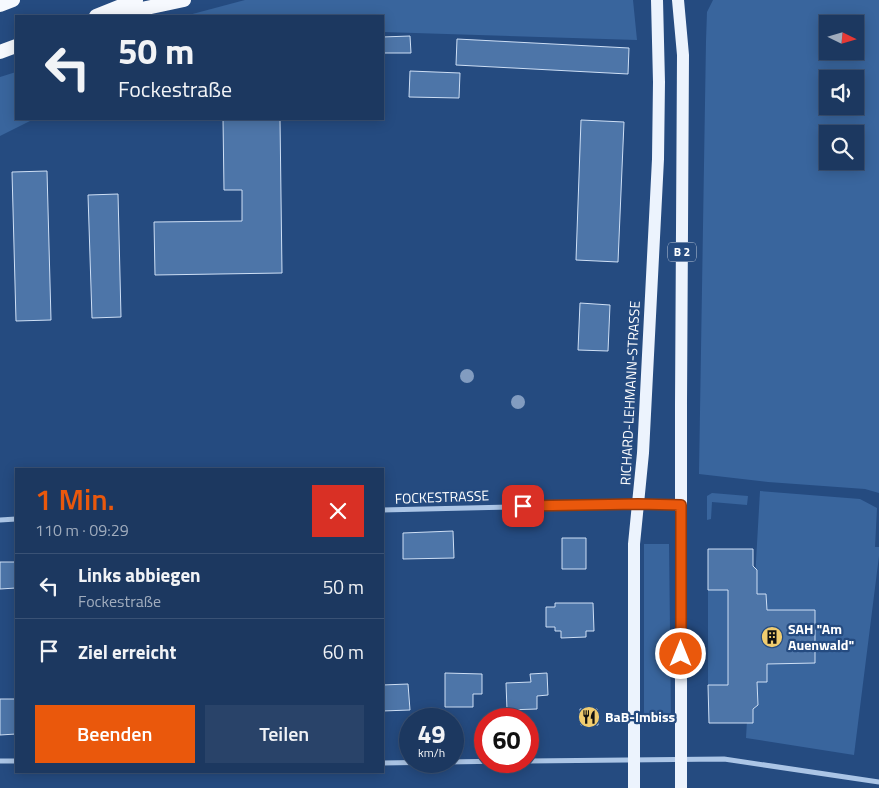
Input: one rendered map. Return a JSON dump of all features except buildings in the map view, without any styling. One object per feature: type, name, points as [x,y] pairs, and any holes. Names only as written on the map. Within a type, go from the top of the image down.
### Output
[{"type":"highway","points":[[0,5],[13,0]]},
{"type":"highway","points":[[98,15],[136,0]]},
{"type":"highway","points":[[114,15],[184,0]]},
{"type":"highway","points":[[0,52],[15,46]]},
{"type":"main road","name":"RICHARD-LEHMANN-STRASSE","points":[[634,788],[634,544],[643,453],[658,159],[657,0]]},
{"type":"main road","name":"B 2","points":[[678,0],[683,55],[681,788]]},
{"type":"street","name":"FOCKESTRASSE","points":[[384,510],[638,504],[681,505]]},
{"type":"street","points":[[0,520],[15,519]]},
{"type":"street","points":[[539,761],[724,759],[879,782]]},
{"type":"street","points":[[0,761],[15,761]]},
{"type":"street","points":[[384,763],[474,762]]},
{"type":"shaded area","points":[[245,0],[633,0],[637,40],[384,32],[384,15],[189,15]]},
{"type":"shaded area","points":[[713,0],[879,0],[879,493],[865,489],[768,482],[699,474],[707,12]]},
{"type":"shaded area","points":[[15,72],[15,120],[32,120],[0,136],[0,77]]},
{"type":"shaded area","points":[[760,491],[860,499],[877,508],[875,547],[879,547],[879,556],[854,755],[746,738]]},
{"type":"shaded area","points":[[712,493],[748,496],[747,505],[712,502],[711,519],[707,520],[707,496]]},
{"type":"shaded area","points":[[644,544],[669,544],[671,719],[644,719]]},
{"type":"shaded area","points":[[708,590],[728,590],[728,685],[708,685]]},
{"type":"place","name":"SAH \"Am Auenwald\"","points":[[772,637]]},
{"type":"place","name":"BaB-Imbiss","points":[[589,717]]},
{"type":"route","points":[[523,506],[681,505],[681,654]]}]
